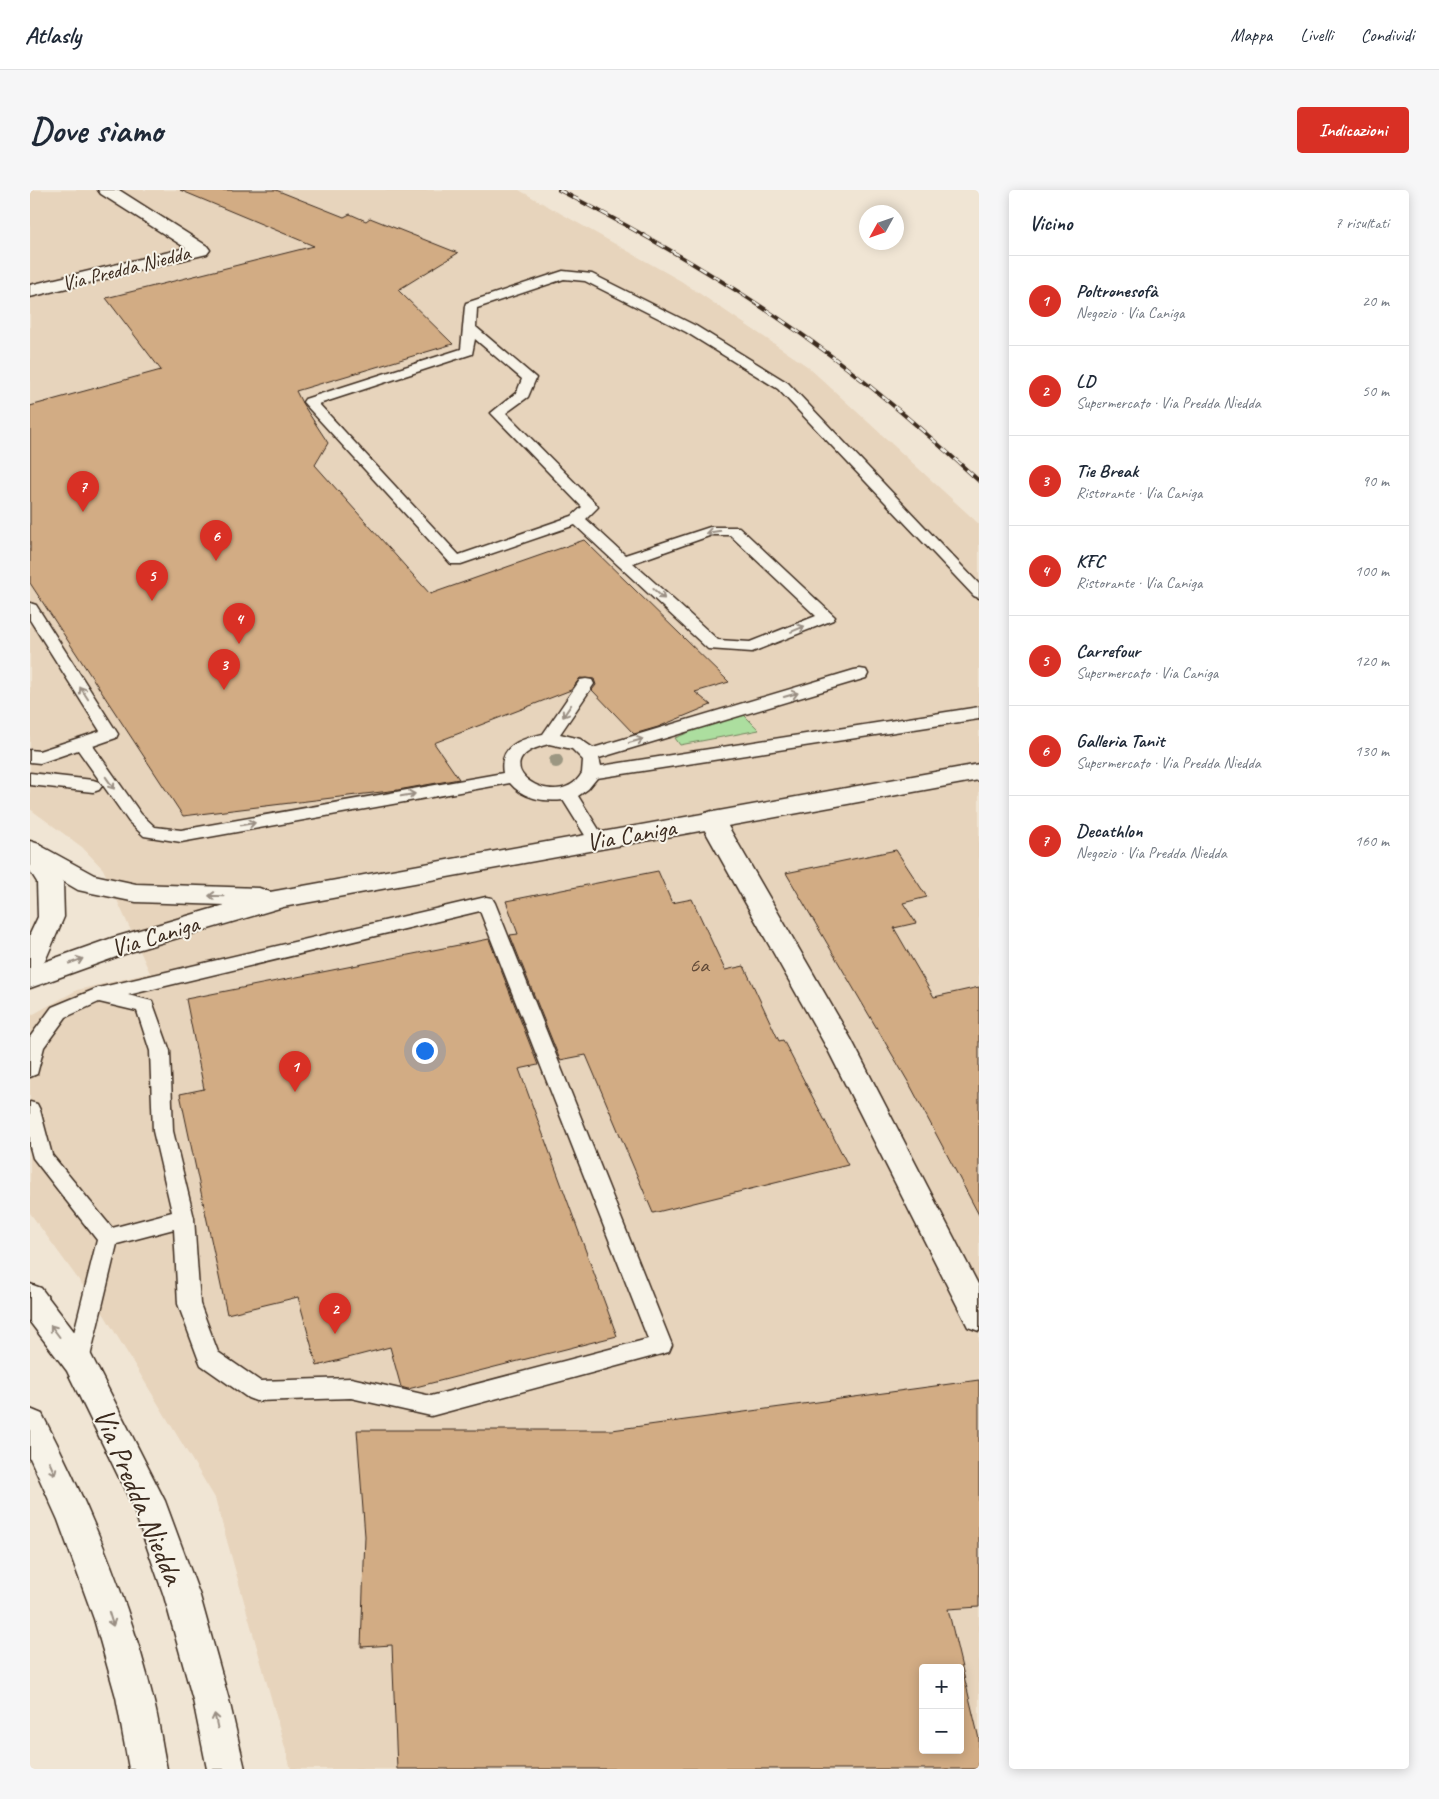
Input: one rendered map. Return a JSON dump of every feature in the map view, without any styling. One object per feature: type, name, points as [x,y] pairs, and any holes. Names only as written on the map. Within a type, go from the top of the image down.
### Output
[{"type":"street","name":"Via Predda Niedda","points":[[30,291],[201,250],[107,190]]},
{"type":"street","name":"Via Caniga","points":[[30,978],[122,945],[283,898],[979,772]]},
{"type":"street","points":[[712,820],[841,1047],[979,1317]]},
{"type":"street","name":"Via Caniga","points":[[31,851],[87,883],[136,893],[283,898]]},
{"type":"street","points":[[30,959],[35,954],[51,918],[50,882],[31,851]]},
{"type":"street","name":"Via Predda Niedda","points":[[30,1297],[78,1361],[148,1501],[182,1596],[211,1700],[226,1769]]},
{"type":"street","points":[[30,1424],[50,1462],[97,1574],[132,1688],[148,1769]]},
{"type":"lane","points":[[469,328],[529,378],[524,394],[498,413],[591,506],[577,519],[456,561],[310,402],[466,351],[471,306],[563,275],[588,277],[685,326],[783,386],[979,593]]},
{"type":"lane","points":[[577,519],[714,645],[752,647],[827,617],[734,530],[710,531],[623,561]]},
{"type":"lane","points":[[30,608],[110,734],[40,757],[30,756]]},
{"type":"lane","points":[[589,755],[860,674]]},
{"type":"lane","points":[[549,738],[586,684]]},
{"type":"lane","points":[[593,773],[979,712]]},
{"type":"lane","points":[[549,738],[572,743],[582,748],[589,755],[593,764],[593,773],[579,788],[568,793],[541,794],[529,790],[519,784],[512,776],[509,768],[510,759],[516,750],[530,742],[549,738]]},
{"type":"lane","points":[[82,743],[135,818],[150,832],[182,836],[512,776]]},
{"type":"lane","points":[[30,779],[93,786]]},
{"type":"lane","points":[[568,793],[597,841]]},
{"type":"lane","points":[[30,1069],[35,1046],[59,1012],[98,995],[486,903],[662,1345],[431,1406],[351,1388],[256,1391],[209,1358],[189,1304],[184,1218],[163,1131],[160,1051],[145,1006],[98,995]]},
{"type":"lane","points":[[30,1110],[43,1158],[108,1238]]},
{"type":"lane","points":[[108,1238],[184,1218]]},
{"type":"lane","points":[[78,1361],[108,1238]]},
{"type":"shaded area","points":[[30,190],[519,190],[681,281],[807,366],[979,524],[979,1769],[291,1769],[215,1498],[105,1316],[30,1213],[30,1016],[77,990],[150,973],[103,869],[82,847],[30,809]]},
{"type":"green space","points":[[740,711],[759,730],[680,745],[675,738]]},
{"type":"building","points":[[180,190],[276,190],[344,217],[350,214],[366,221],[370,218],[458,253],[398,290],[453,344],[296,391],[328,443],[315,465],[430,594],[584,540],[729,682],[695,692],[711,705],[658,727],[634,734],[592,690],[596,685],[594,679],[580,678],[571,690],[434,743],[459,779],[398,790],[183,816],[30,583],[30,406],[161,370],[106,298],[314,246]]},
{"type":"building","points":[[896,850],[927,897],[903,903],[916,923],[894,928],[934,997],[979,987],[979,1215],[910,1085],[786,873]]},
{"type":"building","points":[[658,871],[672,903],[692,899],[725,970],[744,966],[779,1041],[783,1040],[848,1165],[653,1213],[586,1055],[560,1060],[510,935],[518,934],[506,901]]},
{"type":"building","points":[[489,939],[538,1065],[519,1069],[617,1336],[408,1389],[401,1387],[390,1347],[317,1366],[298,1297],[227,1314],[180,1094],[204,1089],[186,999]]},
{"type":"building","points":[[979,1380],[979,1607],[948,1609],[961,1664],[919,1664],[919,1754],[964,1754],[964,1676],[979,1739],[979,1769],[397,1769],[392,1645],[361,1647],[365,1536],[357,1430],[612,1430]]},
{"type":"railway","points":[[559,190],[666,248],[768,311],[834,358],[890,403],[979,481]]},
{"type":"place","name":"Decathlon","points":[[83,512]]},
{"type":"place","name":"Galleria Tanit","points":[[216,561]]},
{"type":"place","name":"Carrefour","points":[[152,601]]},
{"type":"place","name":"KFC","points":[[239,644]]},
{"type":"place","name":"Tie Break","points":[[224,690]]},
{"type":"place","name":"Poltronesofà","points":[[295,1092]]},
{"type":"place","name":"LD","points":[[335,1334]]}]
